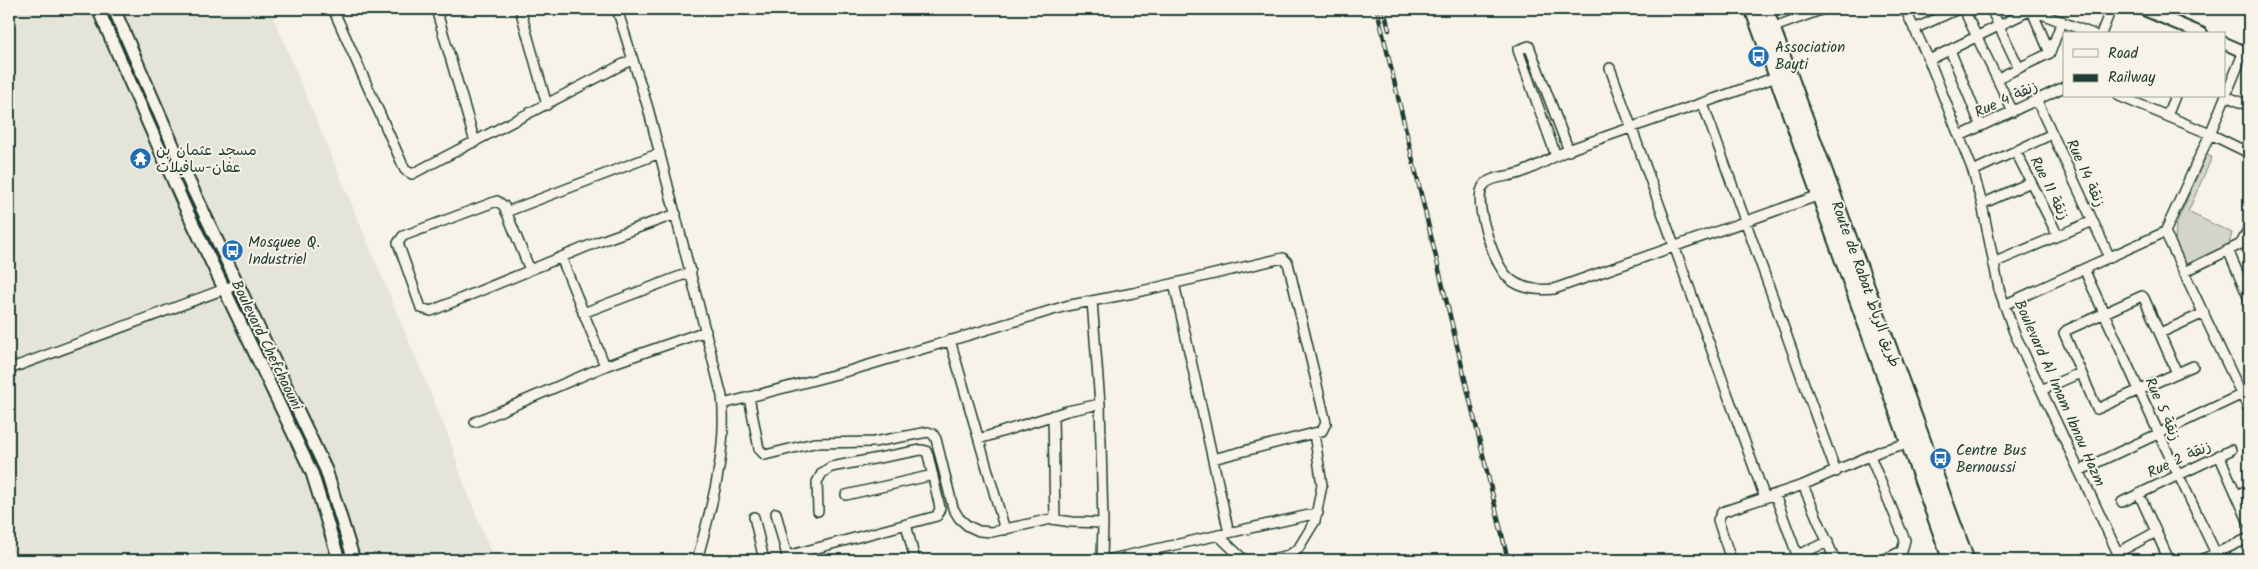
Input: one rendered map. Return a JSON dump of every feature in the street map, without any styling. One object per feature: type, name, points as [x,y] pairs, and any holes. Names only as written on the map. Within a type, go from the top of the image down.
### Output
[{"type":"main road","name":"Route de Rabat طريق الرباط","points":[[1753,9],[1780,52],[1916,441],[1951,560]]},
{"type":"main road","name":"Route de Rabat طريق الرباط","points":[[1765,9],[1776,77],[1916,441],[1966,560]]},
{"type":"street","name":"Boulevard Chefchaouni","points":[[98,9],[185,207],[312,473],[339,560]]},
{"type":"street","name":"Boulevard Chefchaouni","points":[[114,9],[182,166],[326,470],[354,560]]},
{"type":"street","points":[[333,9],[405,170],[412,174],[631,60]]},
{"type":"street","points":[[436,9],[475,142]]},
{"type":"street","points":[[520,9],[547,105]]},
{"type":"street","points":[[617,9],[631,60],[648,108],[723,404],[722,451],[697,560]]},
{"type":"street","points":[[1767,30],[1823,9]]},
{"type":"street","name":"Boulevard Al Imam Ibnou Hazm","points":[[1905,9],[1960,136],[1973,171],[1982,204],[1993,263],[2004,305],[2014,332],[2119,557]]},
{"type":"street","points":[[1914,29],[1958,9],[1964,10],[2014,112]]},
{"type":"street","points":[[1991,9],[2019,68]]},
{"type":"street","points":[[2031,9],[2050,54]]},
{"type":"street","points":[[1928,60],[2031,9],[2088,32]]},
{"type":"street","points":[[2102,32],[2111,9]]},
{"type":"street","points":[[2143,9],[2164,13],[2197,32]]},
{"type":"street","points":[[1998,78],[2050,54],[2062,21]]},
{"type":"street","points":[[2226,44],[2247,52],[2226,96],[2249,106]]},
{"type":"street","points":[[1556,156],[1518,50],[1528,46],[1569,150]]},
{"type":"street","points":[[1950,50],[1982,126]]},
{"type":"street","points":[[1610,68],[1765,498]]},
{"type":"street","points":[[1776,77],[1704,104],[1569,150],[1520,173],[1484,184],[1481,192],[1482,215],[1498,264],[1504,274],[1514,283],[1526,288],[1554,289],[1675,248],[1820,195]]},
{"type":"street","name":"Rue 4 زنقة","points":[[1960,136],[2063,87]]},
{"type":"street","points":[[1534,96],[1546,92]]},
{"type":"street","points":[[2124,98],[2210,134],[2249,153]]},
{"type":"street","points":[[2167,116],[2174,98]]},
{"type":"street","points":[[2004,305],[2165,232],[2225,98]]},
{"type":"street","name":"Rue 14 زنقة","points":[[2037,100],[2110,258]]},
{"type":"street","points":[[1704,104],[1836,472]]},
{"type":"street","points":[[1973,171],[2052,134]]},
{"type":"street","name":"Rue 11 زنقة","points":[[2016,152],[2058,236]]},
{"type":"street","points":[[506,212],[660,153]]},
{"type":"street","points":[[1982,204],[2031,182]]},
{"type":"street","points":[[530,270],[502,204],[494,200],[400,238],[398,246],[421,308],[432,310],[530,270],[561,257],[676,214]]},
{"type":"street","points":[[1993,263],[2093,221]]},
{"type":"street","points":[[2184,272],[2242,242],[2249,228]]},
{"type":"street","points":[[2165,232],[2204,313],[2246,393],[2249,410]]},
{"type":"street","points":[[2228,250],[2249,299]]},
{"type":"street","points":[[561,257],[605,366]]},
{"type":"street","points":[[723,404],[852,370],[1066,306],[1281,258],[1287,261],[1326,423],[1324,430],[1213,459]]},
{"type":"street","name":"Rue 5 زنقة","points":[[2084,269],[2217,557]]},
{"type":"street","points":[[583,313],[691,272]]},
{"type":"street","points":[[1174,283],[1229,533]]},
{"type":"street","points":[[9,369],[238,284]]},
{"type":"street","points":[[2177,373],[2142,296],[2064,333],[2097,409],[2194,366]]},
{"type":"street","points":[[1092,301],[1100,404],[1102,560]]},
{"type":"street","points":[[2160,333],[2204,313]]},
{"type":"street","points":[[474,422],[605,366],[706,331]]},
{"type":"street","points":[[950,340],[1005,530]]},
{"type":"street","points":[[2041,390],[2080,373]]},
{"type":"street","points":[[2079,471],[2246,393]]},
{"type":"street","points":[[749,397],[759,449],[765,455],[814,443],[874,442],[930,433],[936,439],[953,508],[959,518],[968,526],[980,531],[992,532],[1055,519],[1103,524]]},
{"type":"street","points":[[979,438],[1052,415],[1100,404]]},
{"type":"street","points":[[1052,415],[1055,519]]},
{"type":"street","points":[[1266,560],[1289,555],[1298,549],[1316,521],[1322,485],[1314,433]]},
{"type":"street","points":[[1731,560],[1718,516],[1722,512],[1803,485],[1870,456],[1916,441]]},
{"type":"street","points":[[776,513],[788,558],[934,517],[939,514],[940,508],[926,451],[921,450],[831,467],[822,473],[817,482],[818,511]]},
{"type":"street","name":"Rue 2 زنقة","points":[[2122,502],[2231,450]]},
{"type":"street","points":[[2220,455],[2249,522]]},
{"type":"street","points":[[1870,456],[1905,540],[1902,551],[1883,560]]},
{"type":"street","points":[[846,495],[933,475]]},
{"type":"street","points":[[1803,485],[1835,560]]},
{"type":"street","points":[[2237,495],[2249,489]]},
{"type":"street","name":"Rue 2 زنقة","points":[[2139,494],[2170,560]]},
{"type":"street","points":[[1775,495],[1798,558],[1828,542]]},
{"type":"street","points":[[1107,560],[1318,513]]},
{"type":"street","points":[[754,517],[764,560]]},
{"type":"street","points":[[906,524],[914,560]]},
{"type":"street","points":[[2119,557],[2156,532]]},
{"type":"street","points":[[1218,535],[1244,560]]},
{"type":"street","points":[[2201,560],[2217,557],[2249,538]]},
{"type":"street","points":[[1148,551],[1153,560]]},
{"type":"shaded area","points":[[9,9],[270,9],[451,442],[461,476],[494,560],[9,560]]},
{"type":"shaded area","points":[[2206,155],[2212,157],[2188,212],[2232,233],[2229,244],[2186,266],[2175,244],[2176,225]]},
{"type":"railway","points":[[1377,9],[1508,560]]},
{"type":"railway","points":[[1384,9],[1389,30]]},
{"type":"place","name":"Association Bayti","points":[[1759,56]]},
{"type":"place","name":"مسجد عثمان بن عفان-سافيلات","points":[[140,159]]},
{"type":"place","name":"Mosquee Q. Industriel","points":[[232,251]]},
{"type":"place","name":"Centre Bus Bernoussi","points":[[1940,459]]}]
